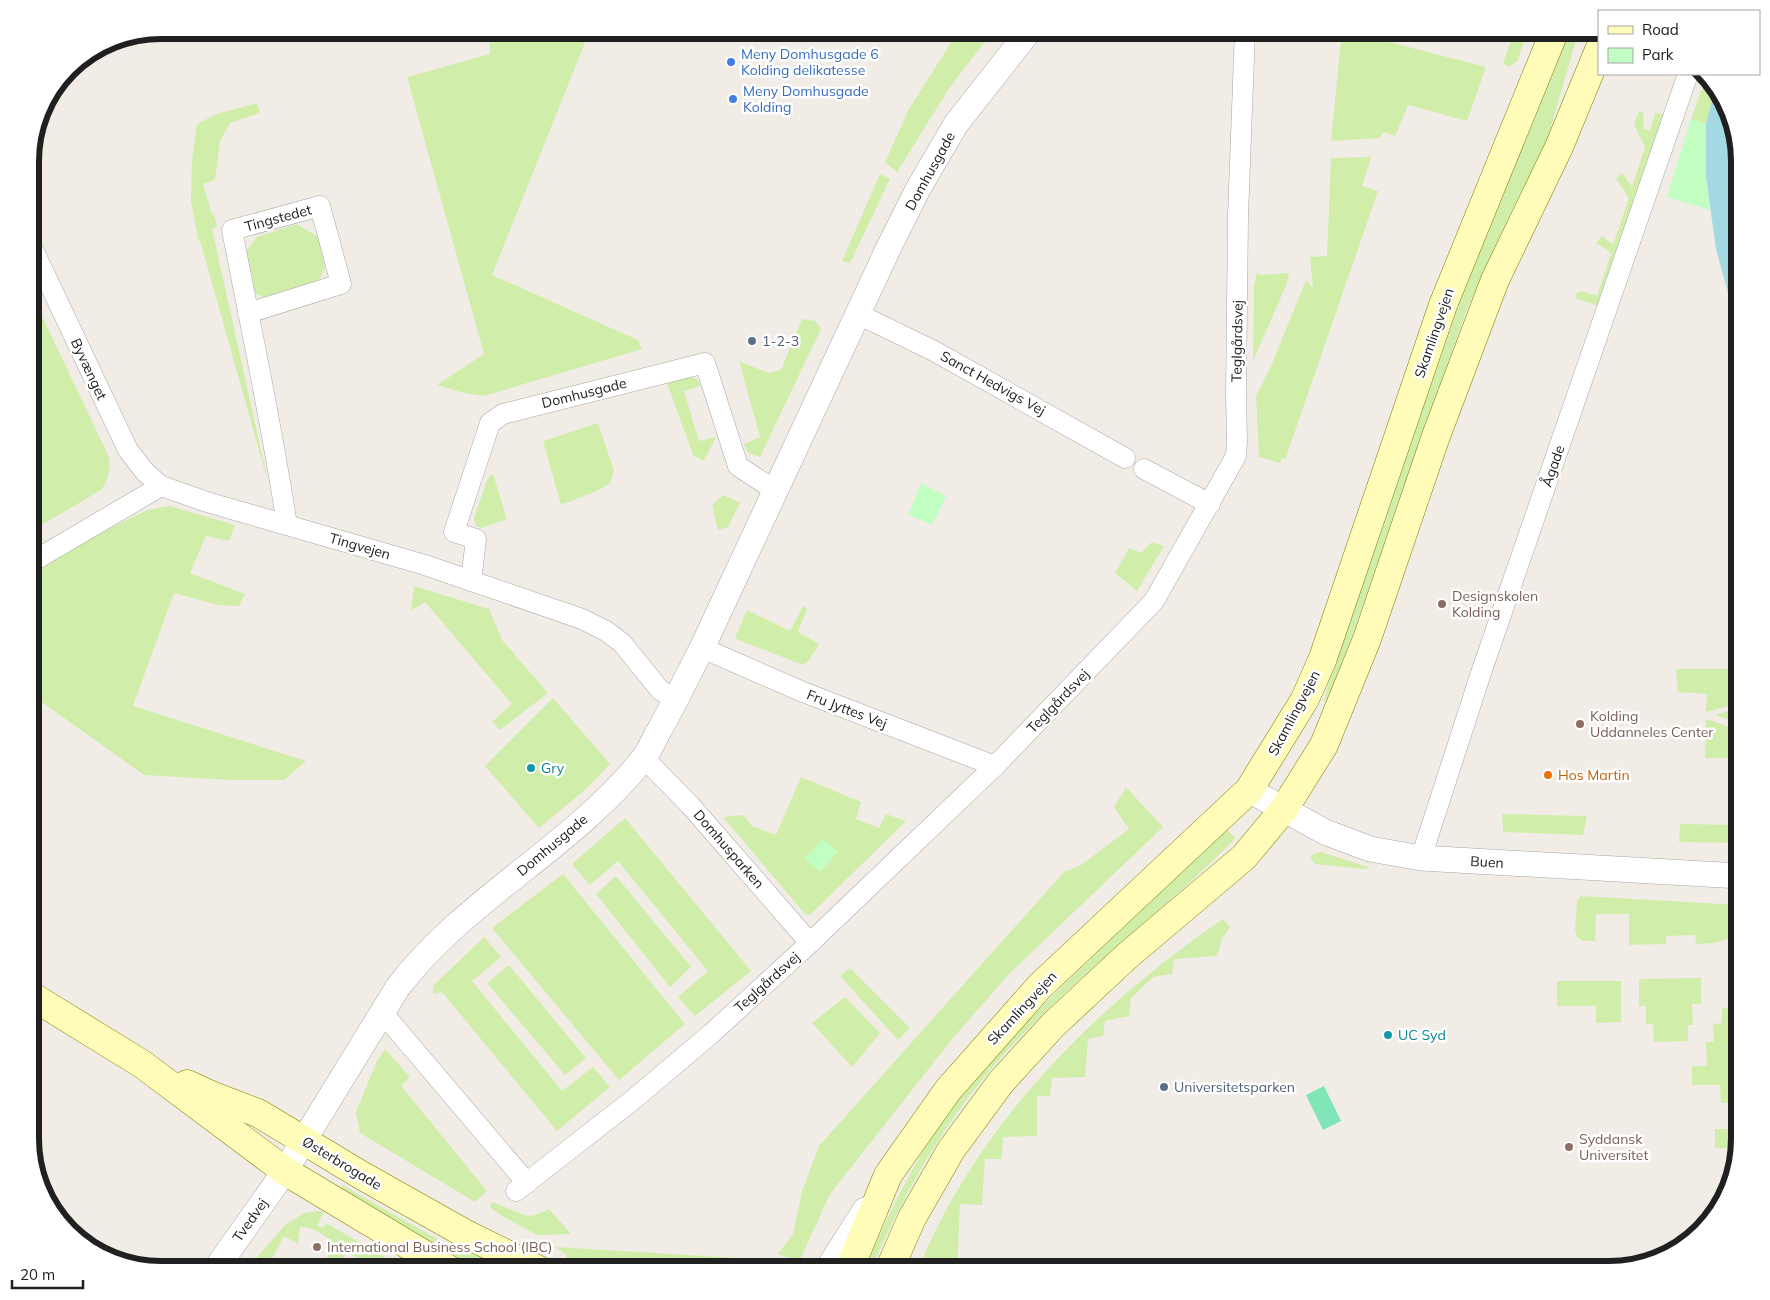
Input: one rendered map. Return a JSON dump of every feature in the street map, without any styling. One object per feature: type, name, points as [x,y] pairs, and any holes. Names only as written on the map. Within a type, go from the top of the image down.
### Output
[{"type":"main road","name":"Skamlingvejen","points":[[888,1175],[948,1090],[1040,986],[1249,790],[1305,699],[1323,658],[1443,305],[1552,39]]},
{"type":"main road","points":[[893,1261],[912,1218],[951,1150],[1001,1082],[1053,1025],[1127,956],[1244,857],[1284,809],[1324,744],[1367,639],[1436,436],[1495,280],[1559,147],[1598,52]]},
{"type":"main road","name":"Østerbrogade","points":[[39,1001],[142,1064],[285,1171],[435,1261]]},
{"type":"main road","name":"Østerbrogade","points":[[142,1064],[211,1095],[258,1113],[360,1175],[464,1234],[520,1261]]},
{"type":"main road","points":[[853,1261],[888,1175]]},
{"type":"street","name":"Domhusgade","points":[[285,1171],[382,1012],[415,965],[473,911],[555,844],[611,794],[644,758],[702,648],[918,189],[956,124],[1023,39]]},
{"type":"street","name":"Teglgårdsvej","points":[[382,1012],[521,1187],[655,1081],[712,1033],[810,943],[994,766],[1154,601],[1236,456],[1238,216],[1245,39]]},
{"type":"street","name":"Ågade","points":[[1421,858],[1482,670],[1688,75]]},
{"type":"street","name":"Tingstedet","points":[[248,313],[341,284],[320,206],[232,230],[248,313],[278,464],[287,525]]},
{"type":"street","name":"Byvænget","points":[[39,262],[128,450],[145,472],[161,486]]},
{"type":"street","name":"Sanct Hedvigs Vej","points":[[858,314],[934,351],[1125,458]]},
{"type":"street","name":"Domhusgade","points":[[471,581],[476,539],[454,532],[490,423],[502,414],[705,363],[738,466],[776,490]]},
{"type":"street","points":[[1144,469],[1210,504]]},
{"type":"street","points":[[39,559],[161,486]]},
{"type":"street","name":"Tingvejen","points":[[161,486],[207,502],[425,566],[582,619],[606,631],[622,643],[660,690],[676,700]]},
{"type":"street","name":"Fru Jyttes Vej","points":[[702,648],[804,692],[994,766]]},
{"type":"street","name":"Domhusparken","points":[[644,758],[690,804],[810,943]]},
{"type":"street","name":"Buen","points":[[1249,790],[1325,832],[1370,849],[1421,858],[1731,875]]},
{"type":"street","name":"Tvedvej","points":[[221,1261],[285,1171]]},
{"type":"street","name":"Skamlingvejen","points":[[834,1261],[888,1175]]},
{"type":"green space","points":[[489,39],[586,39],[492,275],[638,340],[642,349],[484,396],[464,393],[437,385],[484,354],[407,77],[490,54]]},
{"type":"green space","points":[[953,39],[987,39],[950,87],[897,172],[885,162],[909,109]]},
{"type":"green space","points":[[1341,39],[1377,39],[1486,67],[1467,121],[1408,105],[1395,136],[1384,132],[1379,138],[1331,141]]},
{"type":"green space","points":[[1512,39],[1524,39],[1518,60],[1509,67],[1503,63]]},
{"type":"green space","points":[[1565,39],[1576,39],[1545,147],[1467,309],[1342,664],[1326,702],[1324,701],[1331,671],[1481,242],[1506,177]]},
{"type":"green space","points":[[1704,84],[1713,97],[1706,124],[1691,119]]},
{"type":"green space","points":[[257,103],[260,113],[230,123],[220,141],[215,180],[203,184],[217,227],[212,229],[269,486],[201,244],[198,239],[191,201],[192,160],[197,124],[217,114]]},
{"type":"green space","points":[[1643,111],[1644,129],[1650,131],[1655,113],[1665,114],[1602,307],[1578,299],[1576,294],[1581,291],[1597,296],[1611,253],[1596,243],[1602,236],[1613,245],[1629,198],[1616,178],[1622,173],[1632,187],[1645,147],[1634,124],[1638,113]]},
{"type":"green space","points":[[1691,119],[1706,124],[1706,177],[1710,210],[1667,197]]},
{"type":"green space","points":[[1371,157],[1362,186],[1378,191],[1285,460],[1283,457],[1280,463],[1259,457],[1256,396],[1271,366],[1306,280],[1313,288],[1310,257],[1327,256],[1331,158]]},
{"type":"green space","points":[[880,174],[890,179],[850,263],[842,261]]},
{"type":"green space","points":[[296,224],[319,237],[325,267],[317,285],[265,298],[249,290],[242,257],[257,237]]},
{"type":"green space","points":[[1257,272],[1260,275],[1289,273],[1287,283],[1253,361],[1254,286]]},
{"type":"green space","points":[[39,310],[108,455],[109,469],[101,490],[39,527]]},
{"type":"green space","points":[[802,319],[816,321],[821,329],[760,457],[748,453],[744,444],[760,437],[739,361],[768,373],[781,370]]},
{"type":"green space","points":[[691,377],[697,379],[701,386],[684,391],[699,441],[716,437],[704,461],[693,455],[667,383]]},
{"type":"green space","points":[[598,423],[614,471],[610,483],[597,491],[561,505],[543,441]]},
{"type":"green space","points":[[493,474],[507,519],[482,528],[476,526],[474,518],[488,478]]},
{"type":"green space","points":[[921,483],[946,496],[932,525],[908,515]]},
{"type":"green space","points":[[723,495],[740,503],[728,527],[718,530],[712,505]]},
{"type":"green space","points":[[170,506],[235,525],[229,541],[206,536],[190,573],[245,594],[239,606],[218,605],[174,593],[133,706],[306,761],[284,780],[230,780],[144,775],[39,700],[39,570],[96,535],[147,510]]},
{"type":"green space","points":[[1152,542],[1164,546],[1137,591],[1115,573],[1129,548],[1141,553]]},
{"type":"green space","points":[[414,586],[489,609],[502,640],[548,693],[500,730],[492,722],[512,704],[425,602],[411,611]]},
{"type":"green space","points":[[803,606],[807,609],[798,632],[819,644],[808,662],[803,665],[736,639],[747,610],[790,631]]},
{"type":"green space","points":[[1730,637],[1731,637],[1731,660]]},
{"type":"green space","points":[[1676,669],[1731,669],[1731,705],[1706,712],[1707,694],[1678,692]]},
{"type":"green space","points":[[553,698],[610,764],[586,789],[539,828],[485,766]]},
{"type":"green space","points":[[1731,711],[1731,721],[1715,715]]},
{"type":"green space","points":[[1706,719],[1731,728],[1731,758],[1705,758]]},
{"type":"green space","points":[[801,777],[861,802],[856,819],[879,828],[886,814],[906,821],[810,915],[805,914],[723,817],[743,815],[752,826],[776,835]]},
{"type":"green space","points":[[1126,787],[1163,827],[1009,974],[953,1038],[830,1194],[799,1261],[778,1254],[793,1234],[802,1191],[819,1146],[1064,872],[1081,865],[1129,829],[1114,807]]},
{"type":"green space","points":[[1502,814],[1587,816],[1583,835],[1503,832]]},
{"type":"green space","points":[[625,818],[751,971],[695,1016],[678,997],[708,971],[618,861],[590,885],[572,864]]},
{"type":"green space","points":[[1680,824],[1731,825],[1731,843],[1679,842]]},
{"type":"green space","points":[[1225,828],[1236,838],[1045,1012],[986,1075],[968,1097],[921,1168],[875,1261],[868,1261],[905,1184],[933,1135],[984,1068],[1041,1007]]},
{"type":"green space","points":[[823,839],[838,852],[820,872],[804,858]]},
{"type":"green space","points":[[1321,852],[1371,868],[1363,869],[1315,864],[1310,857]]},
{"type":"green space","points":[[563,874],[685,1024],[619,1080],[492,928]]},
{"type":"green space","points":[[616,876],[691,967],[670,987],[596,894]]},
{"type":"green space","points":[[1581,896],[1731,904],[1731,936],[1716,942],[1696,944],[1695,935],[1666,936],[1666,944],[1629,945],[1629,914],[1596,914],[1595,941],[1583,941],[1577,937],[1575,930],[1577,900]]},
{"type":"green space","points":[[1223,919],[1230,927],[1222,939],[1217,956],[1174,959],[1172,974],[1153,977],[1131,998],[1129,1016],[1105,1021],[1103,1036],[1088,1039],[1085,1077],[1052,1078],[1050,1096],[1037,1096],[1037,1136],[1003,1137],[1002,1159],[985,1159],[982,1205],[960,1204],[957,1261],[922,1261],[943,1217],[972,1166],[1007,1118],[1045,1073],[1086,1030],[1130,990]]},
{"type":"green space","points":[[484,937],[501,957],[472,981],[562,1091],[593,1067],[610,1087],[557,1131],[442,992],[433,994],[433,986]]},
{"type":"green space","points":[[509,965],[586,1058],[565,1075],[487,983]]},
{"type":"green space","points":[[850,968],[910,1028],[898,1040],[840,976]]},
{"type":"green space","points":[[1701,978],[1701,1004],[1692,1004],[1693,1025],[1688,1025],[1688,1041],[1654,1042],[1653,1024],[1646,1024],[1646,1006],[1639,1006],[1639,979]]},
{"type":"green space","points":[[1557,981],[1621,981],[1621,1022],[1596,1023],[1596,1006],[1557,1006]]},
{"type":"green space","points":[[845,997],[880,1033],[852,1067],[812,1023]]},
{"type":"green space","points":[[1722,1008],[1731,1008],[1731,1102],[1721,1103],[1720,1085],[1692,1085],[1692,1066],[1707,1066],[1706,1042],[1714,1042],[1713,1024],[1722,1023]]},
{"type":"green space","points":[[385,1049],[410,1077],[401,1086],[487,1191],[475,1202],[360,1133],[356,1112],[377,1061]]},
{"type":"green space","points":[[1324,1086],[1341,1121],[1323,1130],[1306,1095]]},
{"type":"green space","points":[[1715,1129],[1731,1129],[1731,1148],[1715,1148]]},
{"type":"green space","points":[[342,1185],[441,1241],[494,1261],[464,1261],[341,1190]]},
{"type":"green space","points":[[492,1202],[527,1216],[549,1209],[571,1234],[537,1235],[502,1216],[490,1207]]},
{"type":"green space","points":[[324,1212],[317,1225],[323,1228],[326,1223],[391,1261],[364,1261],[347,1252],[341,1261],[332,1261],[326,1258],[337,1247],[316,1230],[300,1227],[298,1244],[284,1236],[271,1261],[254,1261],[285,1225],[304,1213]]},
{"type":"green space","points":[[555,1247],[773,1261],[570,1261],[566,1258],[567,1255]]},
{"type":"water","points":[[1713,97],[1725,122],[1731,153],[1731,302],[1716,249],[1706,177],[1706,124]]},
{"type":"place","name":"Meny Domhusgade 6 Kolding delikatesse","points":[[731,62]]},
{"type":"place","name":"Meny Domhusgade Kolding","points":[[733,99]]},
{"type":"place","name":"1-2-3","points":[[752,341]]},
{"type":"place","name":"Designskolen Kolding","points":[[1442,604]]},
{"type":"place","name":"Kolding Uddanneles Center","points":[[1580,724]]},
{"type":"place","name":"Gry","points":[[531,768]]},
{"type":"place","name":"Hos Martin","points":[[1548,775]]},
{"type":"place","name":"UC Syd","points":[[1388,1035]]},
{"type":"place","name":"Universitetsparken","points":[[1164,1087]]},
{"type":"place","name":"Syddansk Universitet","points":[[1569,1147]]},
{"type":"place","name":"International Business School (IBC)","points":[[317,1247]]}]
